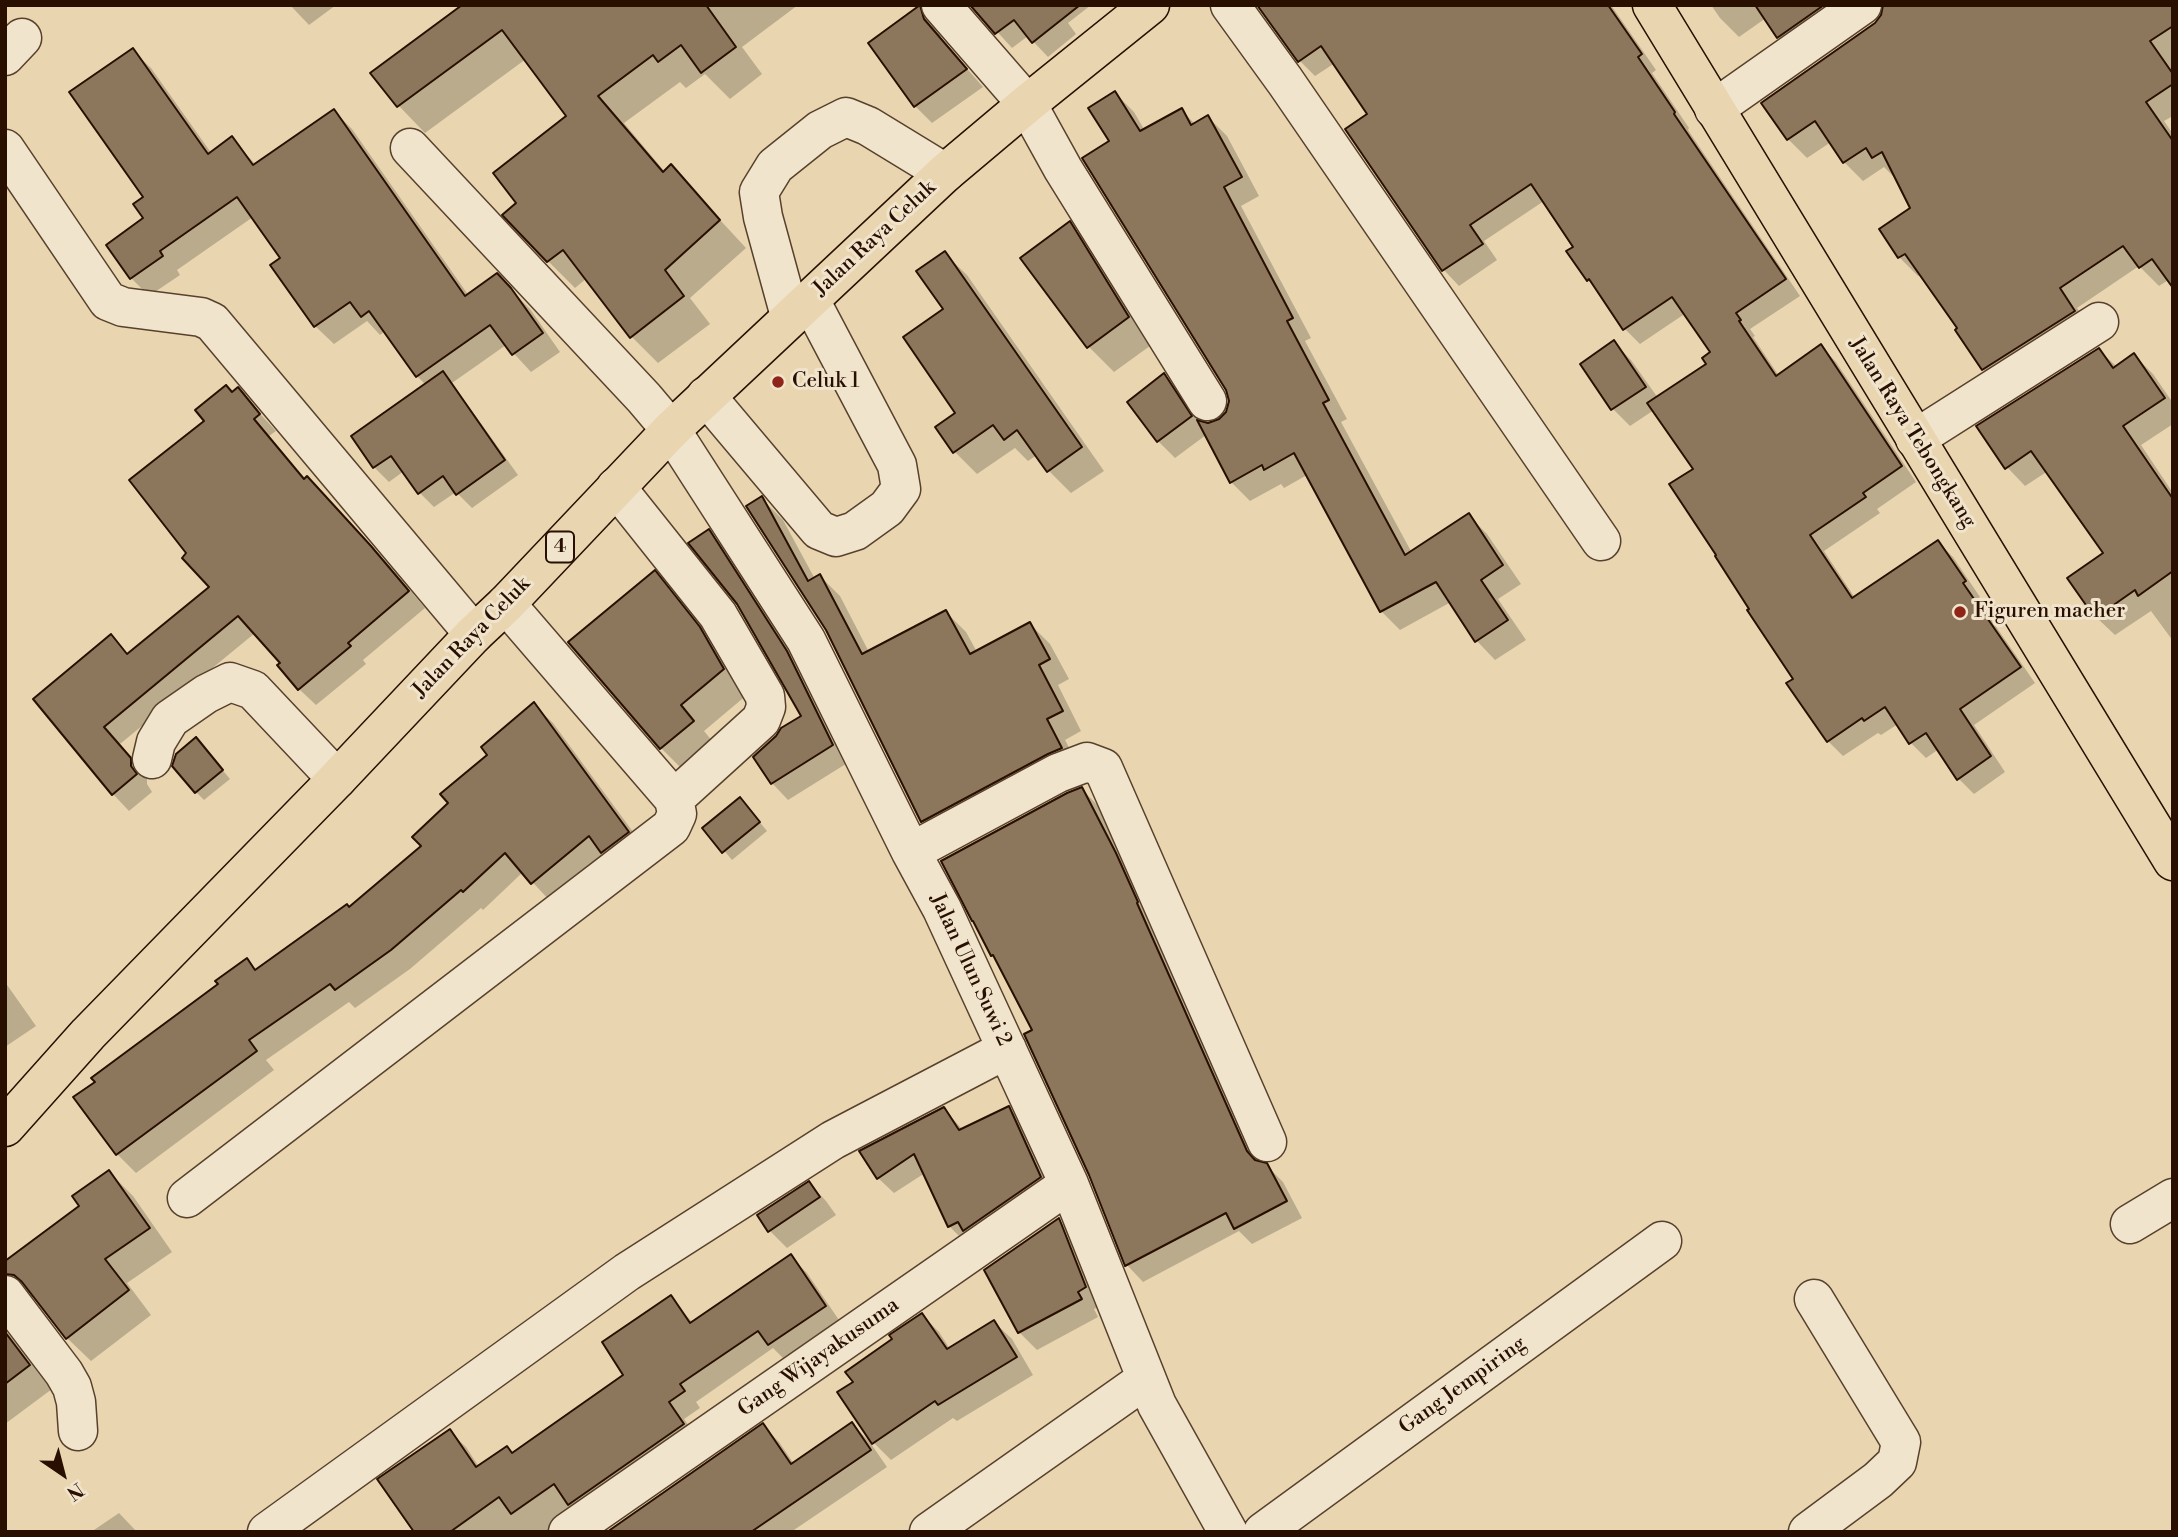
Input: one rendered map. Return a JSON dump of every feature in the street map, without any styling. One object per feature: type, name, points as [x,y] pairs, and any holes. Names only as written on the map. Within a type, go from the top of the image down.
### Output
[{"type":"main road","name":"Jalan Raya Celuk","points":[[5,1127],[328,768],[506,604],[671,430],[945,173],[1150,5]]},
{"type":"main road","name":"Jalan Raya Tebongkang","points":[[1652,5],[1914,439],[2171,854]]},
{"type":"street","points":[[941,5],[1027,104],[1063,169],[1208,401]]},
{"type":"street","points":[[1230,5],[1601,541]]},
{"type":"street","points":[[1714,109],[1862,5]]},
{"type":"street","points":[[706,396],[819,530],[836,537],[855,531],[887,508],[901,489],[897,465],[800,308],[763,217],[759,192],[775,166],[820,130],[846,117],[868,126],[945,173]]},
{"type":"street","name":"Jalan Ulun Suwi 2","points":[[410,148],[671,430],[806,640],[942,909],[1069,1184],[1157,1405],[1228,1532]]},
{"type":"street","points":[[5,149],[108,301],[123,307],[201,317],[212,322],[474,634]]},
{"type":"street","points":[[1914,439],[2099,322]]},
{"type":"street","points":[[616,487],[718,615],[765,696],[766,707],[761,720],[674,799]]},
{"type":"street","points":[[187,1198],[671,827],[677,814],[674,799],[506,604]]},
{"type":"street","points":[[152,759],[156,742],[170,719],[206,694],[230,682],[253,690],[328,768]]},
{"type":"street","points":[[911,852],[1058,773],[1087,762],[1103,768],[1267,1142]]},
{"type":"street","points":[[267,1532],[627,1272],[834,1140],[1007,1049]]},
{"type":"street","name":"Gang Wijayakusuma","points":[[568,1532],[1069,1184]]},
{"type":"street","points":[[2130,1224],[2173,1198]]},
{"type":"street","name":"Gang Jempiring","points":[[1264,1532],[1662,1241]]},
{"type":"street","points":[[5,1295],[72,1387],[79,1431]]},
{"type":"street","points":[[1808,1532],[1878,1480],[1897,1462],[1901,1442],[1814,1299]]},
{"type":"street","points":[[929,1532],[1146,1379]]},
{"type":"building","points":[[462,5],[706,5],[736,47],[701,73],[681,45],[658,62],[653,55],[598,96],[663,172],[671,164],[720,220],[665,270],[684,296],[630,338],[563,250],[547,262],[502,215],[516,203],[493,173],[566,116],[502,30],[397,107],[370,73]]},
{"type":"building","points":[[920,5],[924,19],[967,69],[914,107],[868,43]]},
{"type":"building","points":[[970,5],[1080,5],[1032,43],[1014,20],[995,34]]},
{"type":"building","points":[[1257,5],[1608,5],[1642,54],[1638,57],[1674,114],[1786,279],[1736,313],[1741,320],[1739,321],[1776,376],[1821,344],[1902,466],[1863,493],[1866,497],[1810,535],[1852,598],[1938,540],[1966,581],[1963,583],[2021,667],[1960,709],[1991,756],[1957,780],[1926,733],[1909,744],[1885,707],[1864,721],[1862,718],[1827,742],[1786,683],[1793,679],[1669,484],[1693,469],[1647,403],[1706,364],[1702,358],[1710,352],[1672,297],[1623,330],[1589,279],[1587,281],[1566,251],[1573,247],[1531,184],[1470,225],[1483,244],[1442,271],[1345,129],[1367,114],[1321,46],[1298,62]]},
{"type":"building","points":[[1755,5],[1824,5],[1777,38]]},
{"type":"building","points":[[1883,5],[2173,5],[2173,26],[2150,41],[2173,74],[2173,84],[2146,102],[2173,141],[2173,288],[2152,259],[2139,268],[2123,246],[2060,288],[2075,311],[1982,370],[1955,330],[1957,328],[1905,254],[1898,258],[1879,229],[1910,208],[1882,152],[1872,158],[1866,148],[1843,163],[1815,121],[1787,140],[1761,103],[1875,23],[1881,15]]},
{"type":"building","points":[[133,48],[208,154],[232,136],[253,165],[334,109],[465,296],[497,273],[543,333],[512,355],[490,325],[416,377],[369,311],[361,317],[350,302],[314,327],[270,265],[280,258],[237,197],[160,251],[163,256],[130,279],[106,245],[143,218],[133,204],[143,197],[69,92]]},
{"type":"building","points":[[1115,91],[1140,131],[1182,108],[1191,125],[1208,115],[1242,177],[1224,187],[1293,318],[1287,321],[1329,400],[1323,403],[1405,555],[1469,513],[1503,565],[1481,580],[1508,620],[1475,642],[1436,582],[1380,612],[1294,453],[1264,470],[1262,465],[1230,483],[1197,420],[1208,423],[1219,419],[1226,412],[1229,401],[1226,390],[1082,158],[1109,141],[1088,108]]},
{"type":"building","points":[[1070,221],[1129,317],[1087,348],[1020,258]]},
{"type":"building","points":[[945,251],[1082,447],[1047,472],[1017,430],[1004,440],[993,425],[953,453],[935,427],[955,413],[903,337],[943,309],[916,271]]},
{"type":"building","points":[[1614,340],[1646,387],[1611,410],[1580,364]]},
{"type":"building","points":[[2099,348],[2113,368],[2134,353],[2165,398],[2123,426],[2173,499],[2173,571],[2138,596],[2135,590],[2095,618],[2067,578],[2103,553],[2031,451],[2005,469],[1976,426]]},
{"type":"building","points":[[443,371],[505,460],[456,495],[443,476],[418,494],[391,456],[373,468],[351,436]]},
{"type":"building","points":[[1164,373],[1192,416],[1157,442],[1127,402]]},
{"type":"building","points":[[226,385],[232,392],[238,387],[260,414],[254,419],[304,479],[307,476],[409,591],[348,643],[351,646],[298,690],[277,665],[280,663],[238,616],[104,727],[131,758],[131,766],[137,774],[112,795],[33,699],[111,634],[127,654],[209,587],[182,558],[186,553],[129,480],[204,421],[195,410]]},
{"type":"building","points":[[762,496],[808,581],[820,574],[862,654],[946,610],[970,654],[1030,622],[1050,659],[1039,665],[1063,711],[1047,719],[1062,748],[921,822],[826,630],[746,506]]},
{"type":"building","points":[[709,529],[787,651],[833,745],[771,784],[753,757],[781,728],[801,716],[737,604],[688,543]]},
{"type":"building","points":[[655,570],[700,627],[724,669],[681,705],[694,721],[660,749],[568,642]]},
{"type":"building","points":[[534,702],[629,832],[601,853],[589,836],[531,884],[505,853],[463,892],[461,890],[391,950],[335,990],[330,984],[249,1040],[257,1051],[116,1155],[73,1097],[95,1082],[91,1078],[218,984],[215,981],[247,958],[255,970],[347,904],[349,907],[421,846],[412,837],[448,803],[440,794],[487,755],[481,747]]},
{"type":"building","points":[[196,737],[223,770],[195,793],[172,766],[176,754]]},
{"type":"building","points":[[1082,787],[1116,853],[1247,1151],[1255,1160],[1267,1163],[1287,1201],[1234,1229],[1226,1213],[1125,1266],[1089,1175],[1024,1034],[1032,1030],[941,861]]},
{"type":"building","points":[[740,797],[760,822],[722,853],[702,828]]},
{"type":"building","points":[[1009,1106],[1041,1177],[963,1231],[958,1222],[948,1227],[914,1154],[877,1179],[859,1151],[944,1107],[959,1130]]},
{"type":"building","points":[[109,1170],[150,1228],[105,1259],[129,1290],[66,1339],[22,1282],[14,1275],[5,1274],[5,1261],[79,1206],[72,1196]]},
{"type":"building","points":[[809,1181],[820,1197],[768,1232],[757,1215]]},
{"type":"building","points":[[1059,1218],[1086,1287],[1078,1292],[1082,1299],[1018,1333],[984,1270]]},
{"type":"building","points":[[791,1254],[826,1306],[768,1345],[758,1331],[680,1384],[685,1391],[669,1402],[684,1424],[568,1505],[554,1484],[511,1514],[499,1497],[450,1532],[414,1532],[377,1479],[450,1429],[476,1467],[507,1446],[512,1453],[623,1375],[602,1342],[671,1295],[690,1323]]},
{"type":"building","points":[[922,1313],[947,1349],[994,1320],[1017,1357],[938,1405],[935,1401],[872,1444],[837,1392],[853,1382],[845,1372],[892,1339],[889,1335]]},
{"type":"building","points":[[5,1332],[30,1365],[5,1384]]},
{"type":"building","points":[[852,1422],[871,1450],[751,1532],[607,1532],[763,1423],[791,1464]]},
{"type":"place","name":"Celuk 1","points":[[778,382]]},
{"type":"place","name":"Figuren macher","points":[[1960,612]]}]
